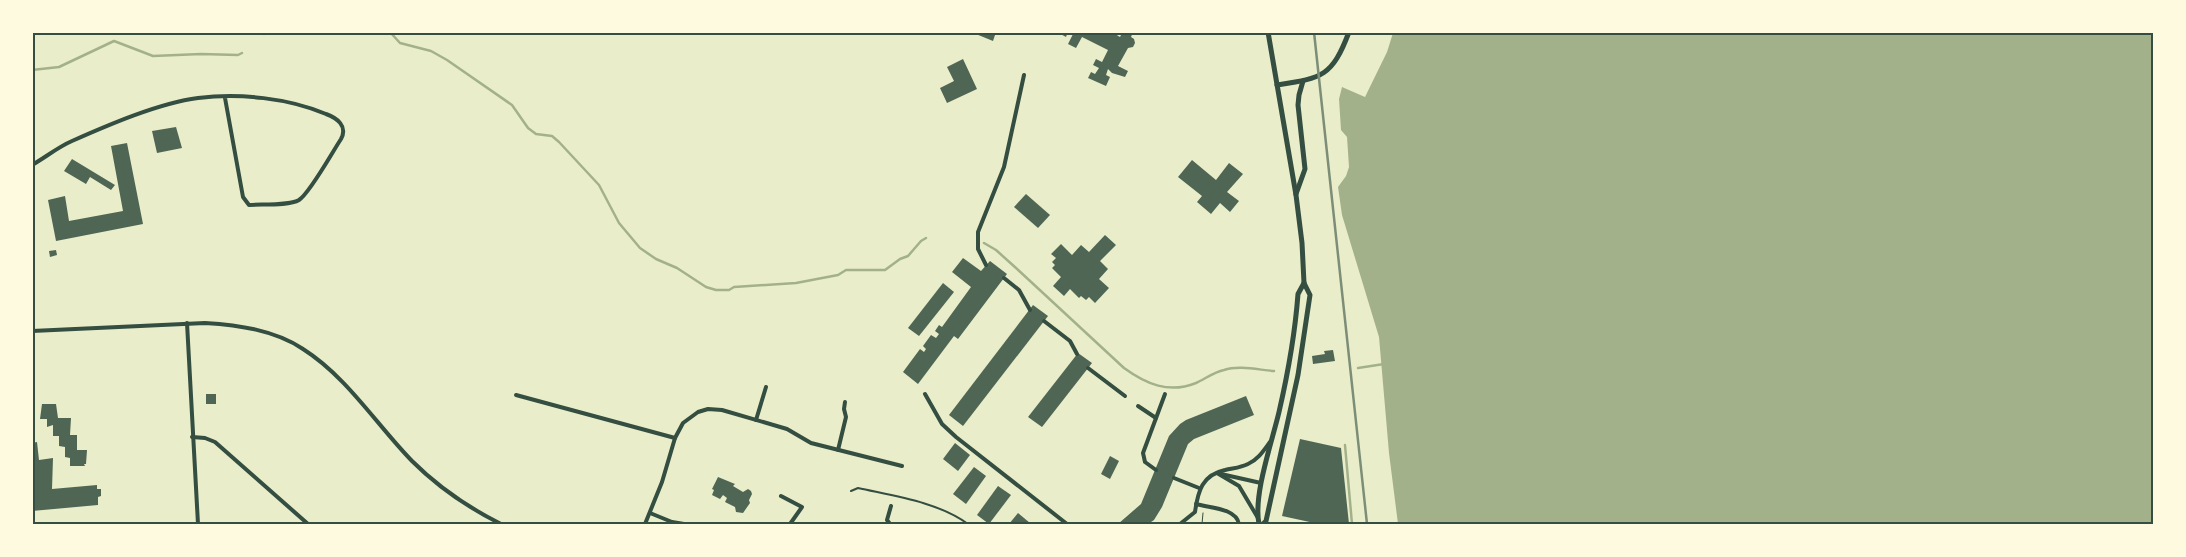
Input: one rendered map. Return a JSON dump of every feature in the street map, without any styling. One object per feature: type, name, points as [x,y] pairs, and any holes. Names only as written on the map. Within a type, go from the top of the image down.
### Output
[{"type":"main road","points":[[1268,32],[1296,195],[1302,243],[1304,283],[1310,295],[1308,319],[1292,403],[1266,521],[1261,524],[1258,518],[1261,484],[1293,340],[1298,294],[1304,283]]},
{"type":"main road","points":[[1277,85],[1304,81],[1332,68],[1337,61],[1349,32]]},
{"type":"main road","points":[[1296,195],[1305,169],[1298,105],[1304,81]]},
{"type":"main road","points":[[1261,484],[1274,486]]},
{"type":"street","points":[[986,265],[977,245],[978,232],[1004,167],[1024,75]]},
{"type":"street","points":[[32,165],[70,142],[145,112],[174,103],[198,98],[225,98],[262,98],[316,109],[340,121],[344,134],[324,167],[300,200],[290,203],[249,205],[243,197],[225,98]]},
{"type":"street","points":[[1004,278],[1019,290],[1030,310]]},
{"type":"street","points":[[1044,321],[1070,341],[1077,354]]},
{"type":"street","points":[[187,323],[198,524]]},
{"type":"street","points":[[32,331],[187,323],[240,327],[282,338],[303,349],[322,363],[356,397],[411,460],[444,491],[501,524]]},
{"type":"street","points":[[1088,368],[1125,396]]},
{"type":"street","points":[[756,420],[766,387]]},
{"type":"street","points":[[925,394],[942,424],[956,437],[1068,524]]},
{"type":"street","points":[[1156,470],[1145,462],[1143,453],[1165,394]]},
{"type":"street","points":[[516,395],[675,438]]},
{"type":"street","points":[[838,450],[846,417],[844,409],[846,402]]},
{"type":"street","points":[[1138,406],[1156,418]]},
{"type":"street","points":[[645,524],[675,438],[683,423],[690,417],[708,409],[722,410],[787,429],[811,443],[902,466]]},
{"type":"street","points":[[192,437],[205,438],[215,442],[308,524]]},
{"type":"street","points":[[1180,524],[1195,512],[1200,488],[1206,479],[1216,473],[1249,464],[1259,457],[1272,439]]},
{"type":"street","points":[[891,462],[893,456]]},
{"type":"street","points":[[1216,473],[1261,484]]},
{"type":"street","points":[[1216,473],[1239,486],[1258,518]]},
{"type":"street","points":[[1174,478],[1200,488]]},
{"type":"street","points":[[781,496],[802,507],[790,524]]},
{"type":"street","points":[[1196,504],[1232,514],[1239,524]]},
{"type":"street","points":[[890,524],[887,520],[891,506]]},
{"type":"street","points":[[650,512],[672,522],[684,524]]},
{"type":"lane","points":[[851,491],[858,488],[937,508],[958,517],[968,524]]},
{"type":"path","points":[[1202,524],[1204,510]]},
{"type":"shaded area","points":[[1393,33],[2153,33],[2153,524],[1398,524],[1389,453],[1379,337],[1342,215],[1338,187],[1346,176],[1349,167],[1347,137],[1341,130],[1339,99],[1342,87],[1365,97],[1387,52]]},
{"type":"building","points":[[971,32],[996,32],[993,41]]},
{"type":"building","points":[[1057,32],[1068,32],[1066,37]]},
{"type":"building","points":[[1074,32],[1112,32],[1120,37],[1121,35],[1117,32],[1133,32],[1131,37],[1135,43],[1133,47],[1128,48],[1118,66],[1128,71],[1125,77],[1112,73],[1108,69],[1106,75],[1110,77],[1106,86],[1088,78],[1091,72],[1095,74],[1099,68],[1093,65],[1096,59],[1102,62],[1108,50],[1082,37],[1076,48],[1068,44]]},
{"type":"building","points":[[963,59],[977,89],[947,103],[940,88],[954,81],[947,67]]},
{"type":"building","points":[[176,127],[182,148],[157,153],[152,131]]},
{"type":"building","points":[[127,143],[143,224],[56,241],[48,200],[65,196],[69,221],[123,211],[111,146]]},
{"type":"building","points":[[72,159],[115,185],[111,190],[90,177],[86,184],[64,171]]},
{"type":"building","points":[[1192,160],[1216,180],[1229,163],[1243,174],[1227,192],[1239,201],[1230,212],[1220,203],[1211,214],[1197,202],[1202,196],[1178,177]]},
{"type":"building","points":[[1026,194],[1050,215],[1038,228],[1014,207]]},
{"type":"building","points":[[1105,235],[1116,245],[1100,261],[1108,269],[1099,279],[1109,288],[1095,303],[1089,297],[1086,300],[1081,296],[1079,298],[1070,289],[1064,296],[1053,286],[1061,277],[1052,268],[1055,265],[1052,262],[1056,258],[1051,254],[1061,244],[1072,255],[1081,245],[1089,252]]},
{"type":"building","points":[[56,250],[57,255],[50,257],[49,251]]},
{"type":"building","points":[[963,258],[981,271],[990,261],[1007,274],[958,339],[954,336],[918,384],[903,372],[920,349],[924,352],[926,349],[923,346],[931,335],[936,338],[939,334],[935,331],[939,325],[942,327],[971,287],[952,272]]},
{"type":"building","points":[[943,283],[954,292],[919,336],[908,328]]},
{"type":"building","points":[[1033,305],[1048,316],[963,426],[949,415]]},
{"type":"building","points":[[1333,350],[1335,361],[1313,364],[1312,356],[1325,354],[1324,351]]},
{"type":"building","points":[[1078,353],[1092,363],[1042,427],[1028,417]]},
{"type":"building","points":[[206,394],[216,394],[216,404],[206,404]]},
{"type":"building","points":[[1246,396],[1254,415],[1194,439],[1188,444],[1162,507],[1154,520],[1148,524],[1118,524],[1141,504],[1169,436],[1180,424]]},
{"type":"building","points":[[42,404],[56,404],[58,418],[71,418],[70,435],[77,435],[77,450],[87,450],[85,466],[70,466],[70,458],[65,457],[65,447],[59,446],[59,436],[53,436],[53,425],[47,427],[47,419],[40,419]]},
{"type":"building","points":[[1300,439],[1341,448],[1349,524],[1319,524],[1282,516]]},
{"type":"building","points":[[37,442],[39,460],[53,458],[52,489],[97,485],[97,489],[101,489],[98,505],[32,511],[32,443]]},
{"type":"building","points":[[955,443],[970,455],[958,471],[943,459]]},
{"type":"building","points":[[1110,456],[1119,461],[1110,479],[1101,474]]},
{"type":"building","points":[[974,467],[986,476],[966,504],[953,494]]},
{"type":"building","points":[[718,477],[735,484],[733,486],[743,492],[748,489],[751,491],[750,503],[743,513],[736,512],[735,507],[725,502],[727,498],[723,495],[720,499],[712,495],[714,490],[712,489]]},
{"type":"building","points":[[998,486],[1011,495],[989,524],[977,515]]},
{"type":"building","points":[[1018,513],[1030,523],[1009,524]]},
{"type":"waterway","points":[[390,32],[400,43],[431,51],[447,60],[512,105],[528,128],[536,134],[552,136],[599,185],[619,223],[640,248],[656,259],[677,268],[706,287],[716,290],[729,290],[734,287],[796,283],[838,275],[846,270],[885,270],[900,259],[908,256],[926,238]]},
{"type":"waterway","points":[[32,70],[59,67],[114,41],[153,56],[238,55],[242,53]]},
{"type":"waterway","points":[[984,243],[996,250],[1124,368],[1149,383],[1176,388],[1196,383],[1217,372],[1230,369],[1242,368],[1274,371]]},
{"type":"waterway","points":[[1358,368],[1384,364]]},
{"type":"waterway","points":[[1345,445],[1352,524]]},
{"type":"railway","points":[[1314,32],[1367,524]]}]
